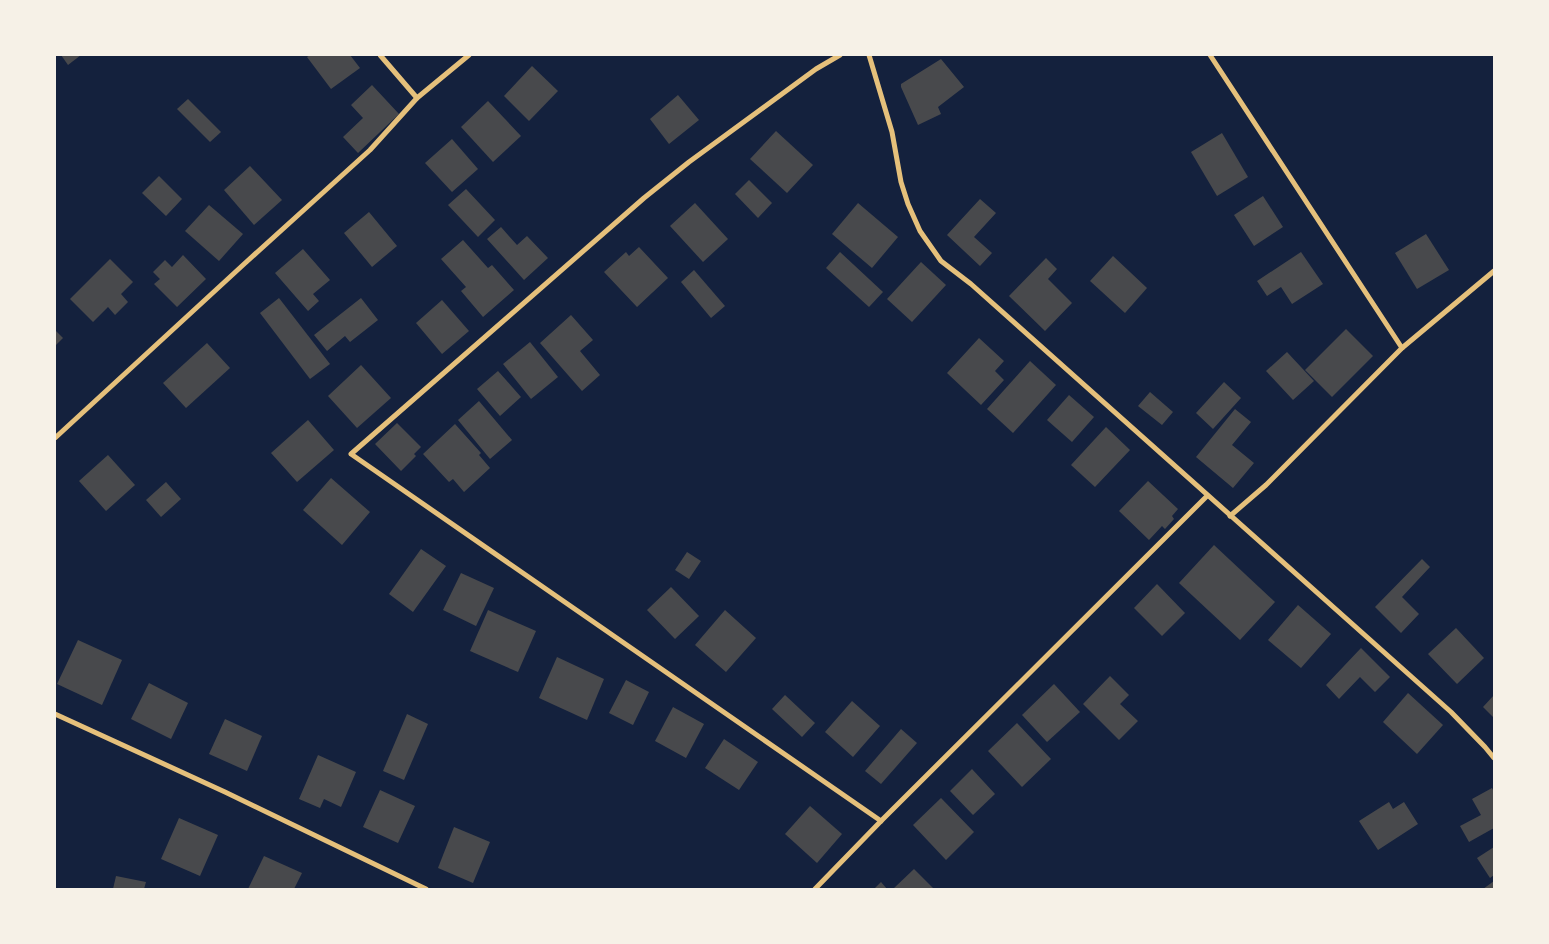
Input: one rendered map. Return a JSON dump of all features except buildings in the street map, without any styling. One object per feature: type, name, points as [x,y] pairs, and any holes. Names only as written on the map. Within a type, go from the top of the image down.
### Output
[{"type":"street","points":[[380,55],[417,98]]},
{"type":"street","points":[[55,438],[242,264],[370,150],[417,98],[469,55]]},
{"type":"street","points":[[840,55],[816,69],[651,192],[351,454],[881,821]]},
{"type":"street","points":[[869,55],[892,132],[901,182],[908,204],[920,232],[941,261],[971,284],[1451,712],[1494,758]]},
{"type":"street","points":[[1210,55],[1402,348]]},
{"type":"street","points":[[1230,516],[1266,485],[1402,348],[1494,271]]},
{"type":"street","points":[[815,889],[1208,496]]},
{"type":"street","points":[[55,714],[225,792],[426,889]]}]
